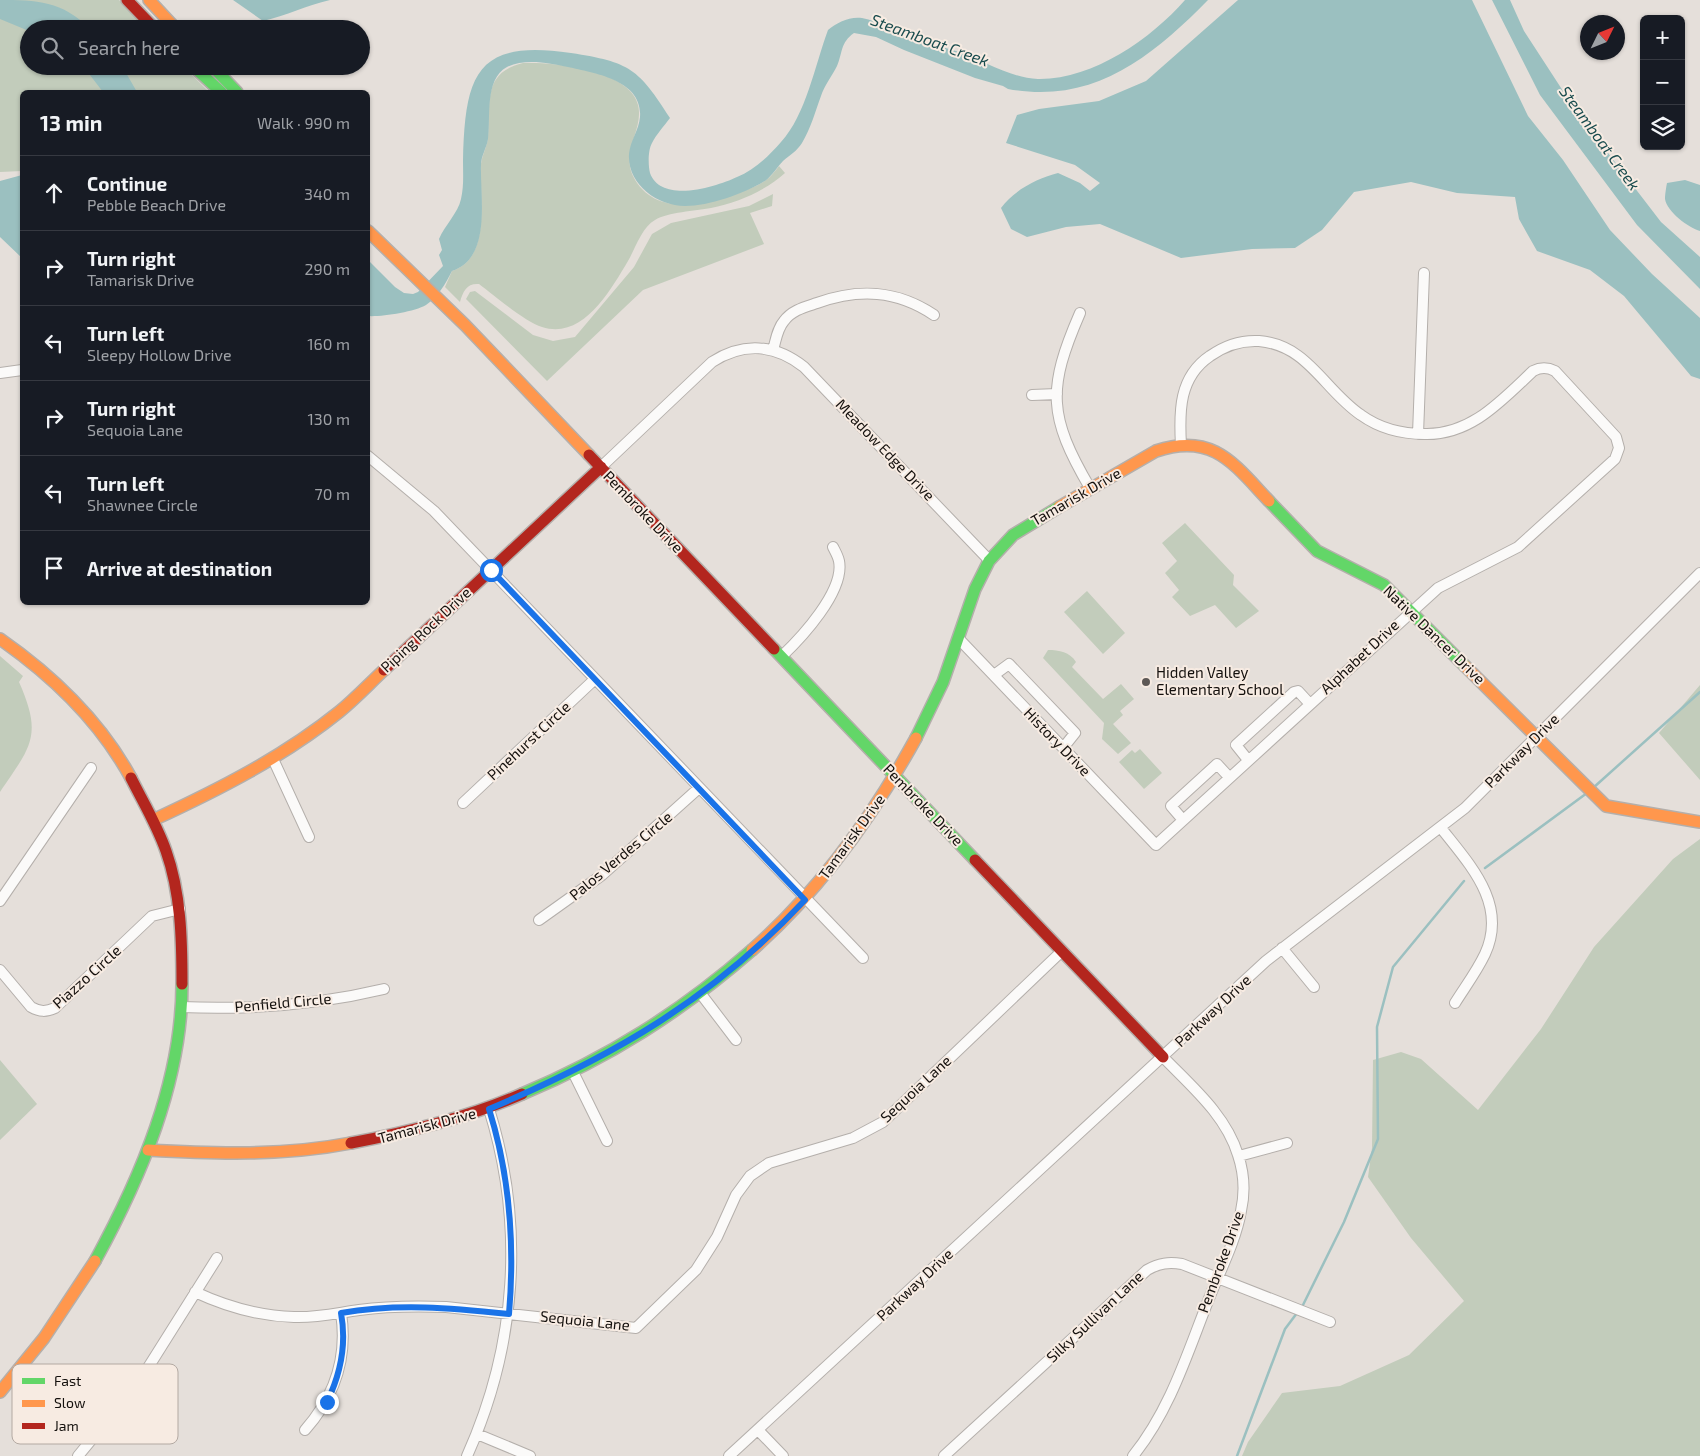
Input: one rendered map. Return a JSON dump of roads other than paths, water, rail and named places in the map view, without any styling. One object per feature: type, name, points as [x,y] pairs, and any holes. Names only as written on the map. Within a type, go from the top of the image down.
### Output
[{"type":"street","points":[[127,0],[146,20]]},
{"type":"street","points":[[150,0],[168,20]]},
{"type":"street","points":[[203,75],[219,90]]},
{"type":"street","points":[[221,75],[235,90]]},
{"type":"street","name":"Pembroke Drive","points":[[370,232],[448,308],[782,656],[1216,1112],[1226,1126],[1239,1156],[1243,1177],[1242,1210],[1170,1398],[1148,1437],[1133,1456]]},
{"type":"street","points":[[1181,445],[1180,402],[1184,389],[1197,367],[1206,358],[1223,348],[1255,340],[1280,345],[1301,356],[1349,405],[1373,422],[1394,430],[1418,434],[1424,273]]},
{"type":"street","points":[[773,350],[778,331],[789,315],[798,310],[848,294],[892,295],[908,300],[934,315]]},
{"type":"street","points":[[1080,313],[1060,366],[1057,394],[1062,432],[1074,460],[1090,488]]},
{"type":"street","name":"Piping Rock Drive","points":[[153,820],[223,788],[273,759],[311,734],[340,711],[712,362],[735,350],[748,348],[773,350]]},
{"type":"street","name":"Meadow Edge Drive","points":[[773,350],[789,356],[804,366],[990,560]]},
{"type":"street","name":"Alphabet Drive","points":[[1156,845],[1411,611],[1448,581],[1504,556],[1518,547],[1615,459],[1623,448],[1616,437],[1555,371],[1545,367],[1532,371],[1477,420],[1450,432],[1418,434]]},
{"type":"street","points":[[0,373],[20,370]]},
{"type":"street","points":[[1032,395],[1057,394]]},
{"type":"street","name":"Tamarisk Drive","points":[[148,1150],[245,1154],[324,1148],[404,1134],[489,1109],[573,1072],[644,1033],[701,994],[763,942],[805,900],[858,833],[895,775],[939,692],[980,580],[990,560],[1007,539],[1020,529],[1156,451],[1181,445]]},
{"type":"street","name":"Native Dancer Drive","points":[[1181,445],[1206,447],[1229,459],[1317,551],[1384,585],[1606,806],[1700,822]]},
{"type":"street","points":[[370,458],[410,488],[434,511],[805,900],[863,958]]},
{"type":"street","points":[[782,656],[814,623],[832,590],[839,562],[833,547]]},
{"type":"street","name":"Parkway Drive","points":[[730,1456],[1282,948],[1441,828],[1537,736],[1700,573]]},
{"type":"street","points":[[0,639],[35,663],[81,707],[117,754],[153,820],[168,857],[180,909],[184,960],[181,1007],[168,1081],[148,1150],[126,1205],[90,1274],[48,1336],[24,1364]]},
{"type":"street","name":"History Drive","points":[[959,639],[1156,845]]},
{"type":"street","points":[[994,676],[1009,664],[1075,733],[1063,748]]},
{"type":"street","name":"Pinehurst Circle","points":[[463,803],[595,679]]},
{"type":"street","points":[[1248,760],[1236,745],[1294,692],[1298,691],[1310,704]]},
{"type":"street","points":[[273,759],[309,837]]},
{"type":"street","points":[[1183,820],[1171,806],[1217,764],[1229,777]]},
{"type":"street","points":[[0,901],[91,768]]},
{"type":"street","name":"Palos Verdes Circle","points":[[539,920],[609,870],[699,788]]},
{"type":"street","points":[[1441,828],[1479,876],[1486,888],[1492,913],[1492,927],[1486,952],[1455,1003]]},
{"type":"street","name":"Piazzo Circle","points":[[0,970],[31,1007],[49,1011],[55,1008],[152,916],[180,909]]},
{"type":"street","points":[[1282,948],[1314,986]]},
{"type":"street","name":"Sequoia Lane","points":[[195,1292],[231,1307],[274,1316],[317,1317],[389,1307],[418,1306],[636,1328],[696,1270],[717,1237],[736,1195],[750,1176],[769,1164],[853,1138],[883,1122],[1062,951]]},
{"type":"street","name":"Penfield Circle","points":[[181,1007],[218,1008],[290,1005],[384,989]]},
{"type":"street","points":[[701,994],[736,1040]]},
{"type":"street","points":[[573,1072],[607,1141]]},
{"type":"street","points":[[467,1456],[477,1434],[495,1380],[509,1314],[512,1280],[511,1214],[500,1150],[489,1109]]},
{"type":"street","points":[[1239,1156],[1287,1143]]},
{"type":"street","points":[[150,1364],[217,1258]]},
{"type":"street","name":"Silky Sullivan Lane","points":[[944,1456],[1146,1270],[1156,1265],[1174,1262],[1330,1322]]},
{"type":"street","points":[[305,1430],[327,1402],[339,1373],[344,1338],[341,1313]]},
{"type":"street","points":[[0,1392],[12,1378]]},
{"type":"street","points":[[758,1430],[783,1456]]},
{"type":"street","points":[[477,1434],[530,1456]]},
{"type":"street","points":[[78,1456],[88,1444]]},
{"type":"water","points":[[0,0],[48,4],[70,13],[80,20],[20,20],[20,27],[0,19]]},
{"type":"water","points":[[233,0],[330,0],[266,20],[262,20]]},
{"type":"water","points":[[1185,0],[1208,0],[1165,40],[1119,72],[1094,83],[1067,90],[1039,92],[1008,89],[975,78],[876,37],[854,33],[844,44],[837,66],[824,88],[802,143],[770,177],[747,190],[726,198],[705,204],[685,206],[674,205],[654,197],[638,184],[633,175],[629,154],[640,117],[639,104],[634,94],[615,80],[591,72],[537,62],[514,64],[500,73],[495,80],[492,90],[488,139],[481,162],[481,226],[473,254],[465,264],[452,271],[438,294],[426,305],[397,314],[370,316],[370,262],[395,287],[404,293],[413,294],[418,292],[443,266],[439,255],[442,250],[439,239],[461,199],[467,105],[473,85],[482,69],[496,58],[514,52],[539,50],[591,56],[607,60],[631,70],[650,88],[670,118],[651,146],[649,166],[650,173],[656,182],[665,188],[677,191],[703,188],[728,181],[749,171],[776,147],[790,131],[797,118],[809,89],[828,30],[844,21],[853,18],[868,19],[912,38],[959,52],[1018,76],[1038,79],[1079,73],[1099,65],[1138,42],[1171,15]]},
{"type":"water","points":[[1238,0],[1472,0],[1528,116],[1563,160],[1610,230],[1652,274],[1700,318],[1700,379],[1691,376],[1624,296],[1590,270],[1537,251],[1519,219],[1515,197],[1457,193],[1411,182],[1354,192],[1322,230],[1295,248],[1252,249],[1181,258],[1100,224],[1066,227],[1027,237],[1011,229],[1001,208],[1019,190],[1042,178],[1058,173],[1080,183],[1090,191],[1100,183],[1075,165],[1006,143],[1017,115],[1039,109],[1099,101],[1146,81]]},
{"type":"water","points":[[1492,0],[1510,0],[1524,31],[1578,114],[1661,222],[1700,257],[1700,289],[1637,225],[1540,95]]},
{"type":"water","points":[[90,75],[127,75],[136,90],[101,90]]},
{"type":"water","points":[[20,176],[20,256],[0,237],[0,181]]},
{"type":"water","points":[[1685,180],[1700,185],[1700,231],[1679,219],[1670,209],[1665,199],[1667,183]]},
{"type":"waterway","points":[[1593,788],[1700,692]]},
{"type":"waterway","points":[[1485,868],[1587,793]]},
{"type":"waterway","points":[[1302,1307],[1344,1222],[1378,1139],[1377,1027],[1393,967],[1464,881]]},
{"type":"waterway","points":[[1237,1456],[1285,1329],[1297,1313]]},
{"type":"place","name":"Hidden Valley Elementary School","points":[[1146,682]]},
{"type":"water label","name":"Steamboat Creek","points":[[930,40]]},
{"type":"water label","name":"Steamboat Creek","points":[[1600,138]]}]
